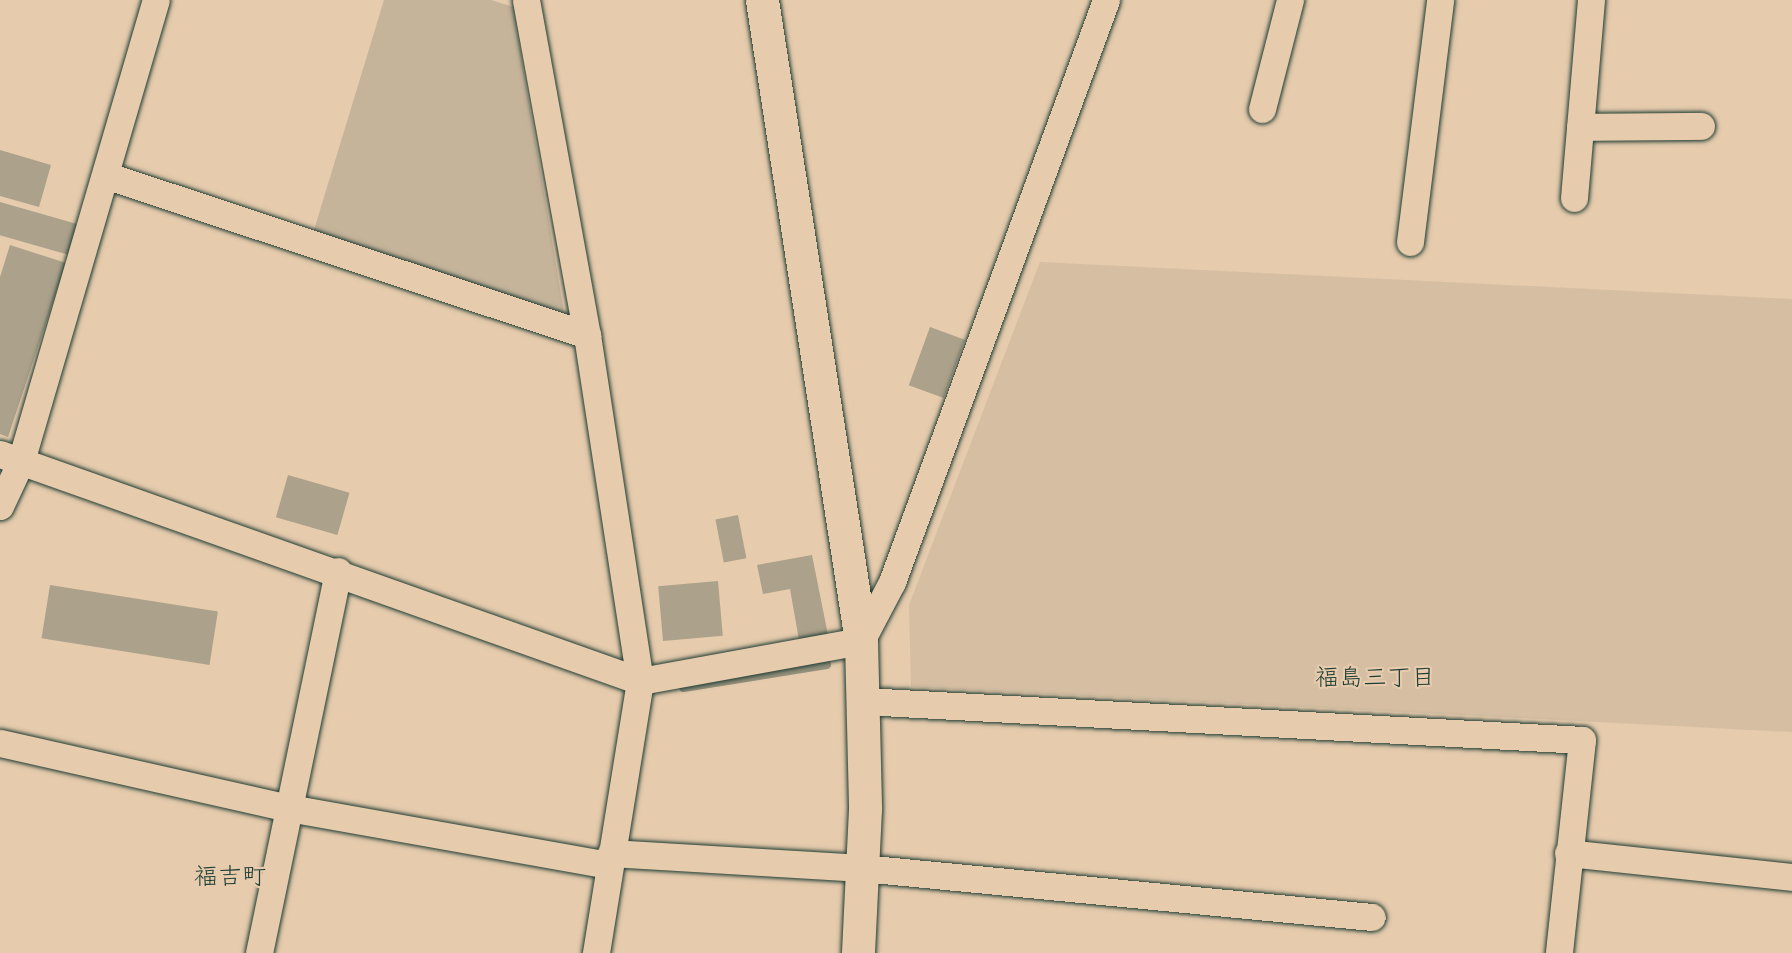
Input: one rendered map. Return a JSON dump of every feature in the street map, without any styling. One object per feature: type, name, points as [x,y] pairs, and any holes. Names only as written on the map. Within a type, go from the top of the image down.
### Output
[{"type":"street","points":[[0,506],[11,457],[105,175],[156,0]]},
{"type":"street","points":[[526,0],[587,335],[640,681],[609,859],[596,953]]},
{"type":"street","points":[[762,0],[861,641],[862,868],[858,953]]},
{"type":"street","points":[[861,641],[892,582],[1106,0]]},
{"type":"street","points":[[1262,109],[1290,0]]},
{"type":"street","points":[[1410,242],[1440,0]]},
{"type":"street","points":[[1574,198],[1591,0]]},
{"type":"street","points":[[1580,128],[1701,126]]},
{"type":"street","points":[[105,175],[587,335]]},
{"type":"street","points":[[11,457],[338,571],[640,681],[861,641]]},
{"type":"street","points":[[260,953],[338,571]]},
{"type":"street","points":[[863,701],[1582,740],[1559,953]]},
{"type":"street","points":[[0,743],[289,808],[609,859],[862,868],[1372,917]]},
{"type":"street","points":[[1568,853],[1792,877]]},
{"type":"shaded area","points":[[384,0],[491,0],[513,7],[565,318],[314,230]]},
{"type":"shaded area","points":[[1040,262],[1792,299],[1792,732],[911,687],[909,605]]},
{"type":"building","points":[[0,150],[51,165],[39,207],[0,196]]},
{"type":"building","points":[[0,202],[78,224],[69,255],[0,235]]},
{"type":"building","points":[[10,245],[66,263],[8,437],[0,434],[0,277]]},
{"type":"building","points":[[930,327],[965,340],[944,398],[909,385]]},
{"type":"building","points":[[288,475],[350,493],[337,535],[276,517]]},
{"type":"building","points":[[738,515],[746,558],[724,563],[715,519]]},
{"type":"building","points":[[812,555],[828,635],[799,640],[790,589],[763,594],[757,565]]},
{"type":"building","points":[[718,581],[723,636],[663,641],[658,586]]},
{"type":"building","points":[[50,585],[218,612],[209,665],[42,638]]},
{"type":"waterway","points":[[683,687],[826,664]]},
{"type":"district","name":"福島三丁目","points":[[1375,681]]},
{"type":"district","name":"福吉町","points":[[230,880]]}]
